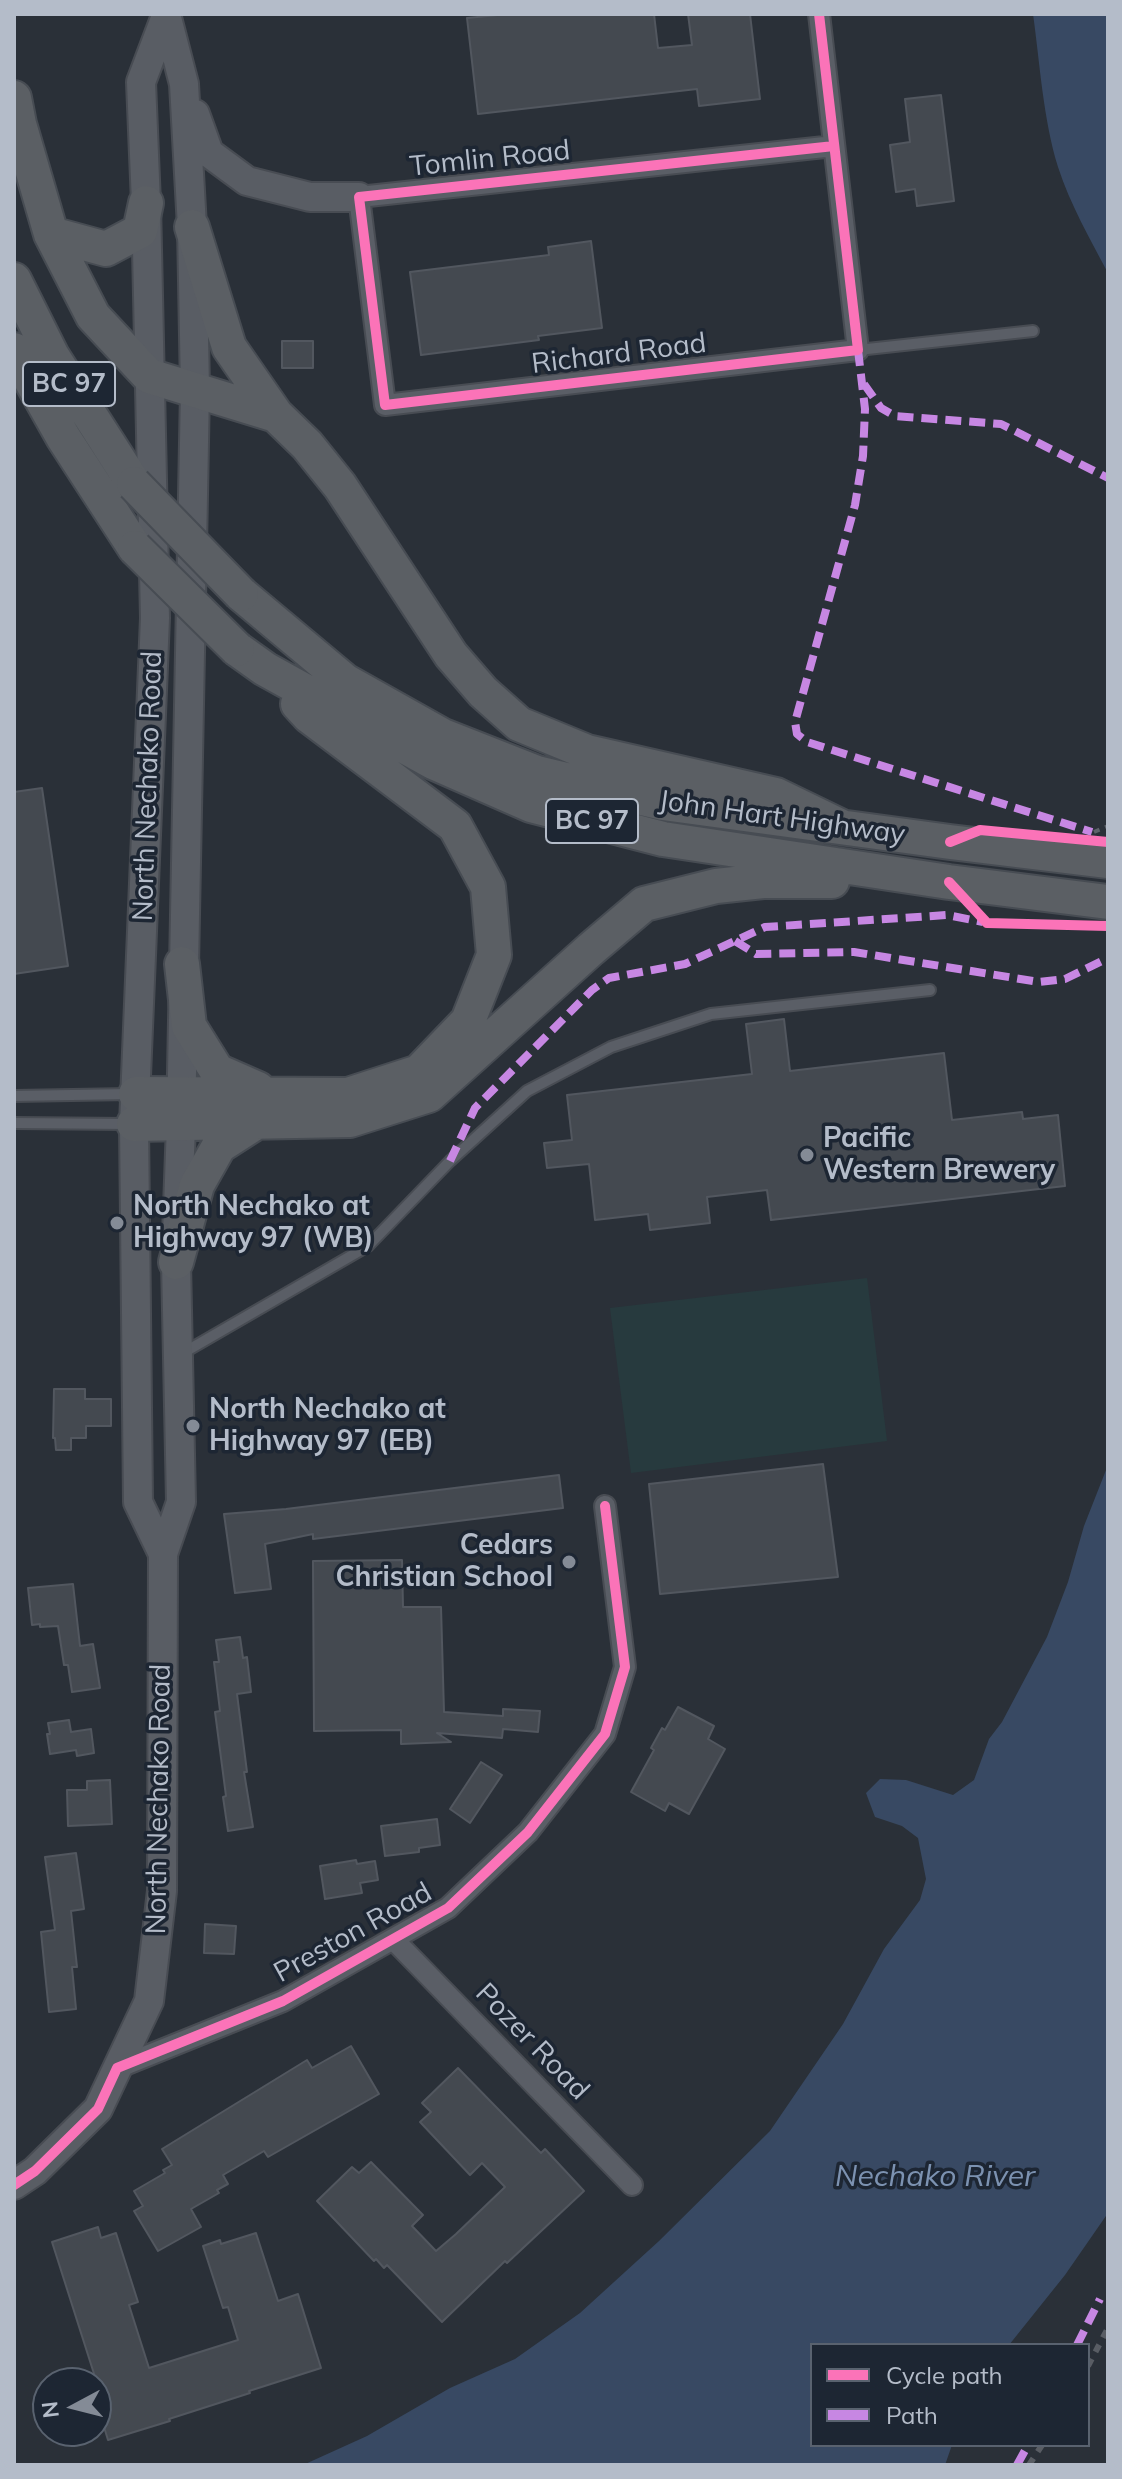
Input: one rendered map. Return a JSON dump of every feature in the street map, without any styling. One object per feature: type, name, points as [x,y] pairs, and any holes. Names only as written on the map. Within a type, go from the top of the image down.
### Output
[{"type":"highway","points":[[14,98],[51,234],[93,316],[149,376],[276,415]]},
{"type":"highway","points":[[51,234],[106,249],[140,231],[146,203]]},
{"type":"highway","points":[[192,227],[229,347],[276,415],[307,445],[340,486],[451,655],[483,692],[519,724],[587,752],[776,795],[842,827]]},
{"type":"highway","name":"John Hart Highway","points":[[14,280],[52,356],[134,484],[241,594],[345,681],[443,736],[537,773],[663,803],[842,827],[1095,846]]},
{"type":"highway","name":"John Hart Highway","points":[[14,350],[63,437],[135,548],[237,649],[265,669],[433,762],[531,805],[663,839],[949,882],[1101,901]]},
{"type":"highway","points":[[135,1109],[262,1107],[348,1095],[419,1072],[468,1021],[494,955],[488,887],[455,826],[309,716],[265,669]]},
{"type":"highway","points":[[182,964],[189,1026],[217,1071],[262,1107],[350,1120],[429,1095],[644,904],[716,886],[763,881],[949,882]]},
{"type":"highway","points":[[176,1262],[197,1185],[219,1146],[262,1107]]},
{"type":"main road","name":"North Nechako Road","points":[[14,2185],[35,2171],[98,2109],[149,2001],[162,1891],[163,1554],[181,1502],[176,1262],[195,390],[192,227],[184,84],[166,15]]},
{"type":"main road","name":"North Nechako Road","points":[[163,1554],[138,1502],[135,1109],[155,618],[141,82],[166,15]]},
{"type":"main road","points":[[184,84],[209,153],[247,181],[310,197],[359,197]]},
{"type":"street","points":[[819,14],[858,350]]},
{"type":"street","name":"Tomlin Road","points":[[359,197],[834,146]]},
{"type":"street","name":"Richard Road","points":[[359,197],[385,405],[858,350]]},
{"type":"street","name":"Preston Road","points":[[117,2068],[283,2001],[448,1908],[528,1832],[605,1734],[625,1667],[605,1506]]},
{"type":"street","name":"Pozer Road","points":[[393,1939],[632,2185]]},
{"type":"lane","points":[[858,350],[1033,331]]},
{"type":"lane","points":[[178,1356],[368,1246],[450,1161],[527,1091],[611,1047],[711,1014],[930,990]]},
{"type":"lane","points":[[14,1096],[135,1109]]},
{"type":"lane","points":[[14,1123],[135,1109]]},
{"type":"path","points":[[1095,846],[1108,826]]},
{"type":"green space","points":[[867,1278],[887,1441],[631,1473],[610,1308]]},
{"type":"water","points":[[1033,14],[1108,14],[1108,273],[1074,208],[1058,167],[1045,110]]},
{"type":"water","name":"Nechako River","points":[[1108,1465],[1108,2213],[1065,2275],[1011,2343],[810,2343],[810,2447],[951,2447],[945,2465],[303,2465],[367,2436],[450,2388],[515,2359],[580,2313],[659,2241],[770,2131],[843,2024],[884,1949],[920,1900],[926,1879],[918,1838],[902,1826],[875,1817],[866,1793],[880,1779],[906,1780],[953,1795],[974,1780],[989,1739],[1002,1722],[1047,1637],[1068,1582],[1084,1526]]},
{"type":"building","points":[[508,14],[654,14],[658,48],[692,45],[688,14],[750,14],[760,99],[699,106],[697,89],[478,114],[467,18]]},
{"type":"building","points":[[941,95],[954,201],[917,206],[915,189],[896,192],[890,145],[910,142],[905,99]]},
{"type":"building","points":[[591,241],[602,328],[538,336],[539,340],[421,355],[410,272],[549,255],[548,247]]},
{"type":"building","points":[[282,341],[313,341],[313,368],[282,368]]},
{"type":"building","points":[[42,788],[68,966],[14,974],[14,792]]},
{"type":"building","name":"Pacific Western Brewery","points":[[784,1019],[790,1071],[944,1053],[952,1120],[1022,1112],[1023,1119],[1058,1115],[1065,1186],[771,1220],[767,1190],[707,1197],[710,1223],[650,1230],[648,1214],[595,1220],[589,1164],[547,1168],[544,1143],[572,1140],[567,1095],[752,1074],[746,1024]]},
{"type":"building","points":[[54,1389],[85,1389],[85,1399],[111,1399],[111,1426],[86,1426],[86,1438],[71,1438],[71,1450],[56,1450],[53,1438]]},
{"type":"building","points":[[823,1464],[838,1577],[660,1594],[649,1484]]},
{"type":"building","points":[[559,1475],[563,1508],[313,1539],[313,1534],[265,1544],[271,1589],[235,1593],[224,1514]]},
{"type":"building","name":"Cedars Christian School","points":[[402,1560],[403,1607],[441,1607],[444,1712],[503,1716],[503,1709],[540,1711],[538,1732],[503,1729],[502,1738],[437,1733],[451,1742],[401,1744],[401,1730],[314,1731],[313,1561]]},
{"type":"building","points":[[73,1584],[80,1646],[93,1644],[100,1688],[72,1692],[58,1626],[32,1625],[28,1588]]},
{"type":"building","points":[[240,1637],[243,1658],[247,1657],[251,1692],[237,1694],[253,1827],[228,1831],[215,1712],[220,1711],[214,1662],[219,1662],[216,1640]]},
{"type":"building","points":[[678,1707],[714,1726],[708,1739],[725,1749],[689,1814],[669,1803],[665,1811],[631,1792],[662,1728],[665,1730]]},
{"type":"building","points":[[69,1720],[71,1732],[91,1729],[94,1753],[77,1756],[76,1750],[50,1754],[48,1723]]},
{"type":"building","points":[[481,1762],[502,1775],[470,1823],[450,1809]]},
{"type":"building","points":[[110,1780],[112,1824],[68,1826],[67,1790],[87,1790],[87,1781]]},
{"type":"building","points":[[437,1819],[440,1845],[419,1848],[419,1852],[385,1856],[381,1826]]},
{"type":"building","points":[[76,1853],[84,1909],[71,1911],[77,1967],[72,1967],[76,2009],[49,2012],[41,1932],[55,1930],[45,1857]]},
{"type":"building","points":[[356,1860],[357,1864],[375,1861],[378,1880],[360,1883],[362,1893],[325,1899],[320,1866]]},
{"type":"building","points":[[205,1924],[236,1926],[234,1954],[204,1953]]},
{"type":"building","points":[[351,2046],[379,2094],[268,2157],[264,2151],[223,2175],[228,2184],[217,2190],[219,2193],[191,2209],[201,2227],[158,2251],[134,2211],[143,2206],[134,2191],[165,2173],[163,2170],[172,2165],[162,2149],[307,2060],[312,2068]]},
{"type":"building","points":[[458,2068],[541,2153],[545,2149],[584,2191],[442,2322],[387,2265],[384,2268],[376,2259],[374,2261],[317,2201],[352,2167],[359,2173],[371,2162],[423,2215],[412,2226],[436,2251],[456,2234],[505,2187],[482,2163],[470,2175],[420,2122],[431,2112],[422,2103]]},
{"type":"building","points":[[98,2227],[101,2238],[116,2233],[138,2302],[129,2305],[149,2368],[238,2340],[228,2307],[223,2308],[203,2246],[256,2233],[278,2301],[298,2294],[321,2368],[112,2439],[112,2367],[92,2367],[52,2242]]},
{"type":"railway","points":[[1090,2362],[1108,2328]]},
{"type":"railway","points":[[1029,2465],[1041,2447]]},
{"type":"marked path","points":[[858,350],[865,409],[863,456],[855,505],[795,722],[797,734],[807,742],[1092,832]]},
{"type":"marked path","points":[[864,384],[881,408],[895,416],[1001,424],[1108,478]]},
{"type":"marked path","points":[[450,1161],[475,1108],[592,990],[609,978],[685,964],[765,927],[947,915],[983,922]]},
{"type":"marked path","points":[[735,941],[756,954],[854,952],[1039,982],[1065,979],[1108,958]]},
{"type":"marked path","points":[[1078,2343],[1100,2299]]},
{"type":"marked path","points":[[1017,2465],[1027,2447]]},
{"type":"cycle path","points":[[819,14],[858,350],[385,405],[359,197],[834,146]]},
{"type":"cycle path","points":[[950,842],[980,830],[1108,842]]},
{"type":"cycle path","points":[[949,882],[987,923],[1108,926]]},
{"type":"cycle path","points":[[14,2185],[35,2171],[98,2109],[117,2068],[283,2001],[448,1908],[528,1832],[605,1734],[625,1667],[605,1506]]},
{"type":"place","name":"Pacific Western Brewery","points":[[807,1155]]},
{"type":"place","name":"North Nechako at Highway 97 (WB)","points":[[117,1223]]},
{"type":"place","name":"North Nechako at Highway 97 (EB)","points":[[193,1426]]},
{"type":"place","name":"Cedars Christian School","points":[[569,1562]]}]
